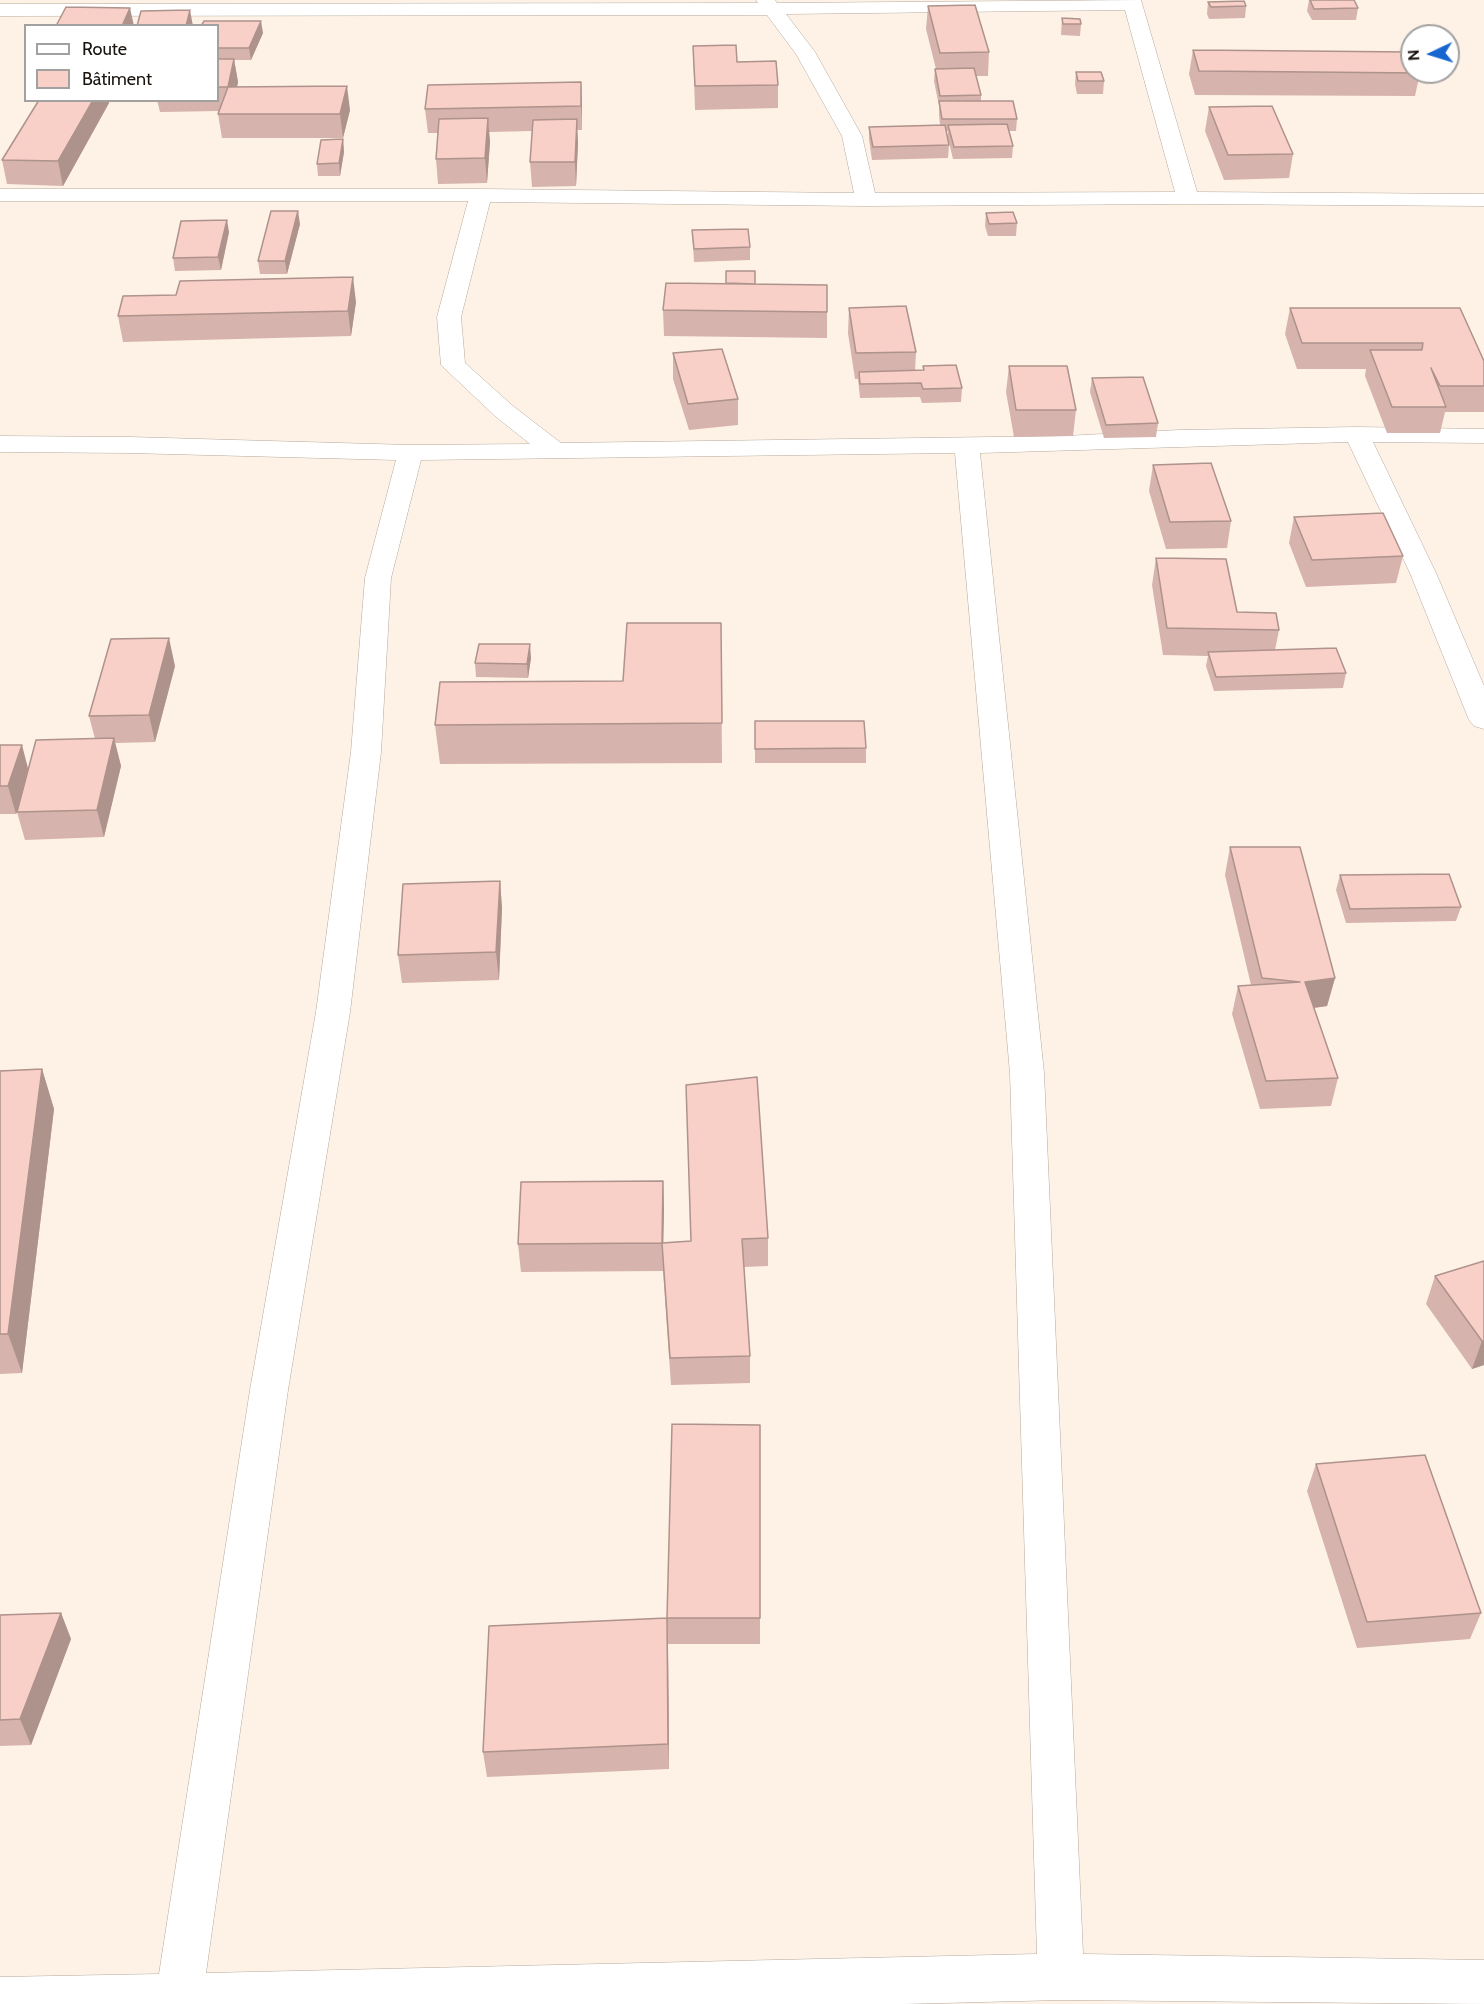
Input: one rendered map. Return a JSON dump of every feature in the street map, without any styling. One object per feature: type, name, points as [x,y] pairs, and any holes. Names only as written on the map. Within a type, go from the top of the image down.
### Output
[{"type":"street","points":[[0,10],[1133,2],[1188,198]]},
{"type":"street","points":[[767,4],[805,52],[852,136],[866,200]]},
{"type":"street","points":[[0,195],[480,195],[866,200],[1188,198],[1484,200]]},
{"type":"street","points":[[480,195],[449,317],[453,365],[504,411],[556,452]]},
{"type":"street","points":[[0,444],[130,445],[410,453],[967,446],[1357,434],[1484,436]]},
{"type":"street","points":[[1357,434],[1423,573],[1484,720]]},
{"type":"street","points":[[967,446],[1027,1073],[1061,1977]]},
{"type":"street","points":[[179,1998],[269,1390],[333,1012],[366,752],[378,578],[410,453]]},
{"type":"street","points":[[0,2001],[1061,1977],[1484,1983]]},
{"type":"building","points":[[1310,0],[1354,0],[1358,8],[1314,9]]},
{"type":"building","points":[[1244,1],[1246,6],[1211,7],[1208,2]]},
{"type":"building","points":[[975,5],[989,52],[940,53],[928,6]]},
{"type":"building","points":[[66,7],[130,8],[123,24],[57,24]]},
{"type":"building","points":[[190,10],[186,24],[138,24],[141,11]]},
{"type":"building","points":[[1062,18],[1080,19],[1081,24],[1063,24]]},
{"type":"building","points":[[204,21],[261,21],[249,48],[219,48],[219,24],[202,24]]},
{"type":"building","points":[[736,45],[737,62],[776,61],[778,85],[695,86],[693,46]]},
{"type":"building","points":[[1193,50],[1400,52],[1400,73],[1199,71]]},
{"type":"building","points":[[219,59],[234,59],[228,87],[219,87]]},
{"type":"building","points":[[974,68],[981,95],[940,96],[935,69]]},
{"type":"building","points":[[1076,72],[1101,72],[1104,81],[1078,81]]},
{"type":"building","points":[[581,82],[581,106],[425,109],[428,85]]},
{"type":"building","points":[[347,86],[340,114],[218,114],[228,87]]},
{"type":"building","points":[[939,101],[1013,101],[1017,119],[942,119]]},
{"type":"building","points":[[38,102],[92,102],[58,161],[2,160]]},
{"type":"building","points":[[1272,106],[1293,154],[1228,155],[1209,107]]},
{"type":"building","points":[[488,118],[485,158],[436,159],[439,119]]},
{"type":"building","points":[[577,119],[575,162],[530,162],[533,120]]},
{"type":"building","points":[[1007,124],[1013,146],[954,147],[948,125]]},
{"type":"building","points":[[945,125],[949,145],[873,147],[869,127]]},
{"type":"building","points":[[343,139],[339,163],[317,164],[321,140]]},
{"type":"building","points":[[271,211],[298,211],[285,261],[258,261]]},
{"type":"building","points":[[1013,212],[1017,223],[989,224],[986,213]]},
{"type":"building","points":[[227,220],[218,257],[173,258],[181,221]]},
{"type":"building","points":[[748,229],[750,247],[694,249],[692,230]]},
{"type":"building","points":[[726,271],[755,271],[755,284],[726,283]]},
{"type":"building","points":[[353,277],[348,311],[118,316],[123,296],[176,295],[180,281]]},
{"type":"building","points":[[666,283],[827,285],[827,312],[663,310]]},
{"type":"building","points":[[906,306],[916,352],[856,353],[849,308]]},
{"type":"building","points":[[1290,308],[1460,308],[1484,361],[1484,386],[1440,386],[1431,368],[1446,407],[1392,407],[1370,350],[1422,350],[1423,343],[1302,343]]},
{"type":"building","points":[[722,349],[738,399],[688,404],[673,353]]},
{"type":"building","points":[[956,365],[962,388],[923,389],[921,383],[860,384],[859,372],[924,370],[923,366]]},
{"type":"building","points":[[1009,366],[1067,366],[1076,410],[1016,410]]},
{"type":"building","points":[[1143,377],[1158,423],[1106,425],[1092,378]]},
{"type":"building","points":[[1211,463],[1231,521],[1170,522],[1153,465]]},
{"type":"building","points":[[1383,513],[1403,556],[1312,560],[1294,517]]},
{"type":"building","points":[[1156,558],[1226,559],[1237,612],[1276,613],[1279,630],[1167,628]]},
{"type":"building","points":[[627,623],[721,623],[722,723],[435,725],[440,682],[623,681]]},
{"type":"building","points":[[169,638],[149,715],[89,716],[111,639]]},
{"type":"building","points":[[479,644],[530,644],[527,664],[475,663]]},
{"type":"building","points":[[1336,648],[1346,673],[1216,677],[1208,652]]},
{"type":"building","points":[[755,721],[864,721],[866,748],[755,749]]},
{"type":"building","points":[[114,738],[97,810],[17,812],[36,740]]},
{"type":"building","points":[[0,745],[22,745],[8,786],[0,786]]},
{"type":"building","points":[[1230,847],[1300,847],[1335,978],[1305,982],[1338,1078],[1266,1081],[1238,986],[1300,982],[1262,978]]},
{"type":"building","points":[[1449,874],[1461,907],[1350,909],[1340,875]]},
{"type":"building","points":[[500,881],[496,952],[398,955],[403,884]]},
{"type":"building","points":[[42,1069],[8,1334],[0,1334],[0,1071]]},
{"type":"building","points":[[757,1077],[768,1238],[742,1239],[750,1356],[670,1358],[662,1243],[691,1241],[686,1085]]},
{"type":"building","points":[[663,1181],[662,1243],[518,1244],[521,1182]]},
{"type":"building","points":[[1484,1261],[1484,1341],[1482,1341],[1435,1276]]},
{"type":"building","points":[[672,1424],[760,1425],[760,1618],[667,1618]]},
{"type":"building","points":[[1425,1455],[1481,1613],[1367,1622],[1316,1464]]},
{"type":"building","points":[[61,1613],[20,1719],[0,1720],[0,1615]]},
{"type":"building","points":[[667,1618],[668,1744],[483,1752],[489,1626]]}]
